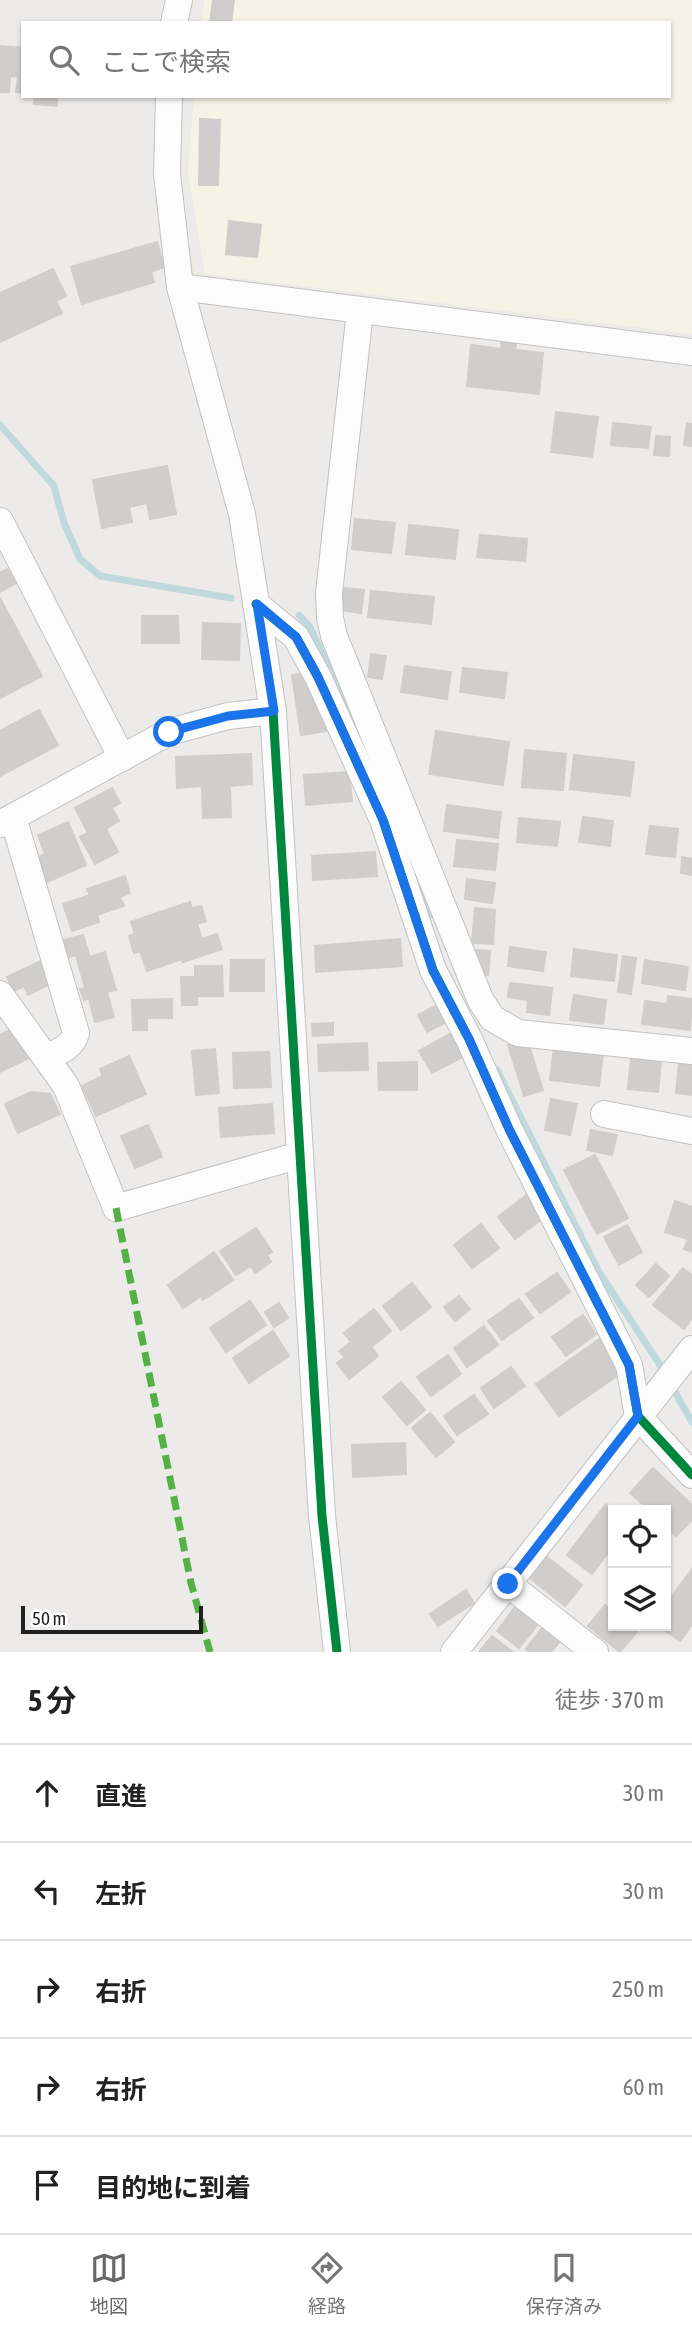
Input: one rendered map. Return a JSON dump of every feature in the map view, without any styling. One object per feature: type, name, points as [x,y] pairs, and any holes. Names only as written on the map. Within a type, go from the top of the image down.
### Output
[{"type":"street","points":[[174,21],[179,0]]},
{"type":"street","points":[[169,98],[167,174],[180,287],[242,514],[274,711],[322,1516],[337,1652]]},
{"type":"street","points":[[180,287],[692,352]]},
{"type":"street","points":[[360,311],[329,593],[330,618],[339,649],[480,999],[492,1018],[518,1033],[692,1051]]},
{"type":"street","points":[[0,521],[122,758]]},
{"type":"street","points":[[257,604],[296,637],[324,690],[383,820],[433,971],[469,1039],[509,1129],[629,1365],[645,1407],[692,1475]]},
{"type":"street","points":[[46,1058],[69,1045],[75,1039],[76,1032],[6,820],[169,732],[228,716],[274,711]]},
{"type":"street","points":[[0,994],[66,1086],[116,1208],[300,1155]]},
{"type":"street","points":[[604,1114],[692,1131]]},
{"type":"street","points":[[454,1652],[686,1356]]},
{"type":"street","points":[[508,1584],[595,1652]]},
{"type":"shaded area","points":[[205,0],[692,0],[692,334],[205,274],[188,171],[194,98],[671,98],[671,21],[200,21]]},
{"type":"building","points":[[213,0],[234,0],[231,21],[210,21]]},
{"type":"building","points":[[0,46],[21,48],[21,93],[16,92],[18,77],[10,76],[9,92],[0,92]]},
{"type":"building","points":[[35,98],[57,98],[57,106],[34,104]]},
{"type":"building","points":[[200,119],[220,120],[218,185],[199,185]]},
{"type":"building","points":[[229,221],[261,225],[257,257],[226,254]]},
{"type":"building","points":[[157,242],[164,267],[151,272],[154,282],[82,304],[71,267]]},
{"type":"building","points":[[53,269],[66,296],[56,301],[62,313],[0,342],[0,293]]},
{"type":"building","points":[[502,337],[517,339],[515,350],[543,353],[539,394],[467,386],[471,345],[501,349]]},
{"type":"building","points":[[556,412],[598,417],[592,457],[551,452]]},
{"type":"building","points":[[613,423],[651,427],[648,448],[611,445]]},
{"type":"building","points":[[687,423],[692,424],[692,446],[684,445]]},
{"type":"building","points":[[656,436],[670,437],[669,456],[654,455]]},
{"type":"building","points":[[167,466],[176,514],[150,519],[147,503],[129,507],[132,522],[102,528],[93,480]]},
{"type":"building","points":[[355,519],[395,523],[391,553],[352,549]]},
{"type":"building","points":[[409,525],[458,530],[455,559],[406,554]]},
{"type":"building","points":[[480,535],[527,539],[525,561],[477,557]]},
{"type":"building","points":[[9,569],[16,583],[0,592],[0,572]]},
{"type":"building","points":[[343,588],[364,590],[361,613],[340,610]]},
{"type":"building","points":[[371,591],[434,597],[431,624],[368,617]]},
{"type":"building","points":[[0,598],[42,676],[0,698]]},
{"type":"building","points":[[142,616],[178,616],[179,643],[142,643]]},
{"type":"building","points":[[203,623],[240,624],[239,660],[202,659]]},
{"type":"building","points":[[371,654],[386,656],[382,679],[368,677]]},
{"type":"building","points":[[405,666],[451,672],[447,699],[401,692]]},
{"type":"building","points":[[463,668],[507,673],[504,698],[460,692]]},
{"type":"building","points":[[308,673],[312,698],[322,697],[327,731],[301,735],[292,675]]},
{"type":"building","points":[[39,710],[58,745],[0,776],[0,731]]},
{"type":"building","points":[[436,731],[509,742],[503,785],[429,774]]},
{"type":"building","points":[[525,750],[566,754],[563,790],[522,787]]},
{"type":"building","points":[[251,754],[252,784],[230,786],[231,817],[203,818],[202,786],[177,788],[176,757]]},
{"type":"building","points":[[574,755],[634,762],[630,796],[570,789]]},
{"type":"building","points":[[349,772],[352,801],[306,805],[304,775]]},
{"type":"building","points":[[112,788],[120,803],[112,808],[119,821],[106,829],[118,852],[95,864],[80,837],[88,833],[75,808]]},
{"type":"building","points":[[447,805],[501,812],[498,838],[444,831]]},
{"type":"building","points":[[583,817],[613,821],[610,846],[579,842]]},
{"type":"building","points":[[519,818],[560,822],[557,846],[517,842]]},
{"type":"building","points":[[68,822],[86,865],[45,883],[34,859],[45,854],[38,835]]},
{"type":"building","points":[[650,826],[678,829],[675,857],[646,854]]},
{"type":"building","points":[[457,840],[498,844],[495,870],[454,866]]},
{"type":"building","points":[[375,852],[377,876],[313,880],[312,856]]},
{"type":"building","points":[[682,857],[692,859],[692,875],[681,873]]},
{"type":"building","points":[[125,876],[130,893],[120,897],[124,906],[97,915],[99,922],[72,931],[63,904],[90,895],[87,889]]},
{"type":"building","points":[[467,879],[495,883],[492,903],[465,899]]},
{"type":"building","points":[[190,902],[192,908],[201,906],[206,921],[197,924],[202,939],[217,934],[222,949],[147,971],[140,951],[134,953],[129,936],[135,934],[131,922]]},
{"type":"building","points":[[475,908],[495,910],[493,944],[472,943]]},
{"type":"building","points":[[83,935],[90,957],[105,952],[116,990],[107,992],[114,1017],[95,1022],[89,998],[84,1000],[80,989],[85,988],[76,955],[69,957],[64,940]]},
{"type":"building","points":[[400,939],[402,966],[316,972],[315,946]]},
{"type":"building","points":[[510,947],[546,952],[543,971],[508,966]]},
{"type":"building","points":[[574,949],[617,955],[614,981],[571,976]]},
{"type":"building","points":[[476,950],[490,951],[488,975],[474,974]]},
{"type":"building","points":[[623,956],[636,958],[631,994],[618,992]]},
{"type":"building","points":[[43,960],[54,982],[28,995],[24,986],[14,991],[7,977]]},
{"type":"building","points":[[231,960],[264,960],[264,991],[230,991]]},
{"type":"building","points":[[645,960],[688,967],[685,990],[642,983]]},
{"type":"building","points":[[195,966],[222,966],[223,996],[197,996],[197,1005],[182,1005],[181,977],[195,977]]},
{"type":"building","points":[[510,983],[552,988],[549,1015],[527,1012],[528,1000],[508,997]]},
{"type":"building","points":[[574,995],[606,1000],[603,1024],[570,1020]]},
{"type":"building","points":[[668,996],[692,999],[690,1030],[642,1024],[645,1001],[667,1004]]},
{"type":"building","points":[[172,999],[172,1018],[147,1018],[147,1030],[133,1030],[132,1000]]},
{"type":"building","points":[[437,1005],[446,1022],[427,1032],[418,1015]]},
{"type":"building","points":[[333,1023],[333,1035],[313,1036],[312,1024]]},
{"type":"building","points":[[14,1028],[29,1058],[0,1072],[0,1035]]},
{"type":"building","points":[[455,1031],[468,1054],[432,1073],[419,1051]]},
{"type":"building","points":[[527,1039],[543,1090],[524,1096],[508,1045]]},
{"type":"building","points":[[367,1043],[368,1070],[319,1071],[318,1045]]},
{"type":"building","points":[[554,1048],[603,1054],[599,1086],[550,1080]]},
{"type":"building","points":[[215,1049],[219,1093],[196,1095],[192,1051]]},
{"type":"building","points":[[269,1052],[271,1087],[234,1088],[233,1053]]},
{"type":"building","points":[[129,1056],[146,1094],[96,1116],[82,1086],[103,1076],[100,1069]]},
{"type":"building","points":[[631,1058],[661,1061],[658,1092],[628,1089]]},
{"type":"building","points":[[417,1062],[417,1090],[379,1090],[378,1063]]},
{"type":"building","points":[[679,1064],[692,1066],[692,1095],[676,1093]]},
{"type":"building","points":[[31,1092],[50,1094],[60,1114],[18,1133],[5,1104]]},
{"type":"building","points":[[551,1099],[577,1104],[570,1135],[545,1130]]},
{"type":"building","points":[[272,1104],[274,1133],[221,1137],[219,1108]]},
{"type":"building","points":[[148,1125],[162,1157],[135,1168],[121,1136]]},
{"type":"building","points":[[591,1130],[617,1135],[612,1155],[587,1150]]},
{"type":"building","points":[[595,1155],[628,1218],[597,1234],[564,1170]]},
{"type":"building","points":[[529,1193],[546,1216],[515,1239],[498,1217]]},
{"type":"building","points":[[675,1201],[692,1207],[692,1252],[684,1249],[688,1239],[665,1232]]},
{"type":"building","points":[[481,1224],[499,1248],[472,1268],[454,1245]]},
{"type":"building","points":[[627,1225],[642,1252],[619,1265],[604,1237]]},
{"type":"building","points":[[256,1228],[272,1252],[267,1255],[271,1262],[255,1273],[251,1266],[236,1275],[220,1251]]},
{"type":"building","points":[[214,1252],[233,1280],[203,1300],[201,1296],[183,1308],[168,1285]]},
{"type":"building","points":[[656,1264],[669,1276],[649,1297],[636,1285]]},
{"type":"building","points":[[683,1268],[692,1275],[692,1318],[684,1329],[653,1305]]},
{"type":"building","points":[[557,1273],[570,1292],[540,1313],[526,1294]]},
{"type":"building","points":[[412,1283],[431,1307],[401,1330],[383,1306]]},
{"type":"building","points":[[459,1296],[470,1309],[455,1321],[444,1307]]},
{"type":"building","points":[[519,1299],[533,1318],[502,1340],[488,1321]]},
{"type":"building","points":[[250,1301],[266,1325],[226,1352],[210,1328]]},
{"type":"building","points":[[279,1303],[288,1318],[274,1327],[265,1312]]},
{"type":"building","points":[[374,1309],[391,1331],[371,1347],[378,1356],[349,1379],[337,1363],[345,1357],[339,1351],[351,1342],[344,1333]]},
{"type":"building","points":[[583,1315],[596,1334],[566,1356],[552,1337]]},
{"type":"building","points":[[484,1326],[498,1345],[467,1367],[454,1348]]},
{"type":"building","points":[[273,1331],[289,1356],[249,1383],[233,1358]]},
{"type":"building","points":[[601,1338],[624,1371],[559,1416],[536,1384]]},
{"type":"building","points":[[448,1355],[461,1374],[431,1396],[417,1377]]},
{"type":"building","points":[[511,1367],[525,1386],[494,1408],[481,1388]]},
{"type":"building","points":[[401,1382],[425,1410],[407,1425],[383,1397]]},
{"type":"building","points":[[474,1395],[488,1414],[457,1435],[444,1416]]},
{"type":"building","points":[[430,1413],[454,1442],[436,1457],[412,1428]]},
{"type":"building","points":[[405,1443],[406,1474],[353,1477],[352,1445]]},
{"type":"building","points":[[653,1468],[692,1505],[692,1520],[676,1536],[671,1531],[671,1505],[643,1505],[630,1493]]},
{"type":"building","points":[[606,1504],[608,1505],[608,1553],[592,1574],[567,1555]]},
{"type":"building","points":[[547,1557],[582,1585],[565,1606],[530,1578]]},
{"type":"building","points":[[692,1569],[692,1625],[680,1641],[666,1631],[671,1631],[671,1597]]},
{"type":"building","points":[[466,1590],[474,1603],[438,1626],[430,1614]]},
{"type":"building","points":[[519,1602],[542,1619],[519,1648],[497,1631]]},
{"type":"building","points":[[605,1605],[608,1608],[608,1631],[637,1632],[620,1652],[588,1626]]},
{"type":"building","points":[[542,1628],[560,1641],[551,1652],[529,1652],[526,1649]]},
{"type":"building","points":[[492,1636],[513,1652],[479,1652]]},
{"type":"waterway","points":[[0,425],[54,486],[64,523],[80,559],[100,576],[231,598]]},
{"type":"waterway","points":[[299,615],[310,627],[360,736]]},
{"type":"waterway","points":[[412,863],[429,915]]},
{"type":"waterway","points":[[497,1070],[599,1272],[666,1374]]},
{"type":"waterway","points":[[671,1385],[692,1422]]},
{"type":"marked path","points":[[116,1208],[191,1583],[210,1652]]},
{"type":"cycle path","points":[[256,604],[296,637],[318,677],[383,820],[433,970],[469,1039],[509,1129],[629,1365],[638,1416],[692,1475]]},
{"type":"cycle path","points":[[273,711],[322,1516],[337,1652]]},
{"type":"route","points":[[169,732],[228,716],[274,711],[257,604],[296,637],[318,677],[383,820],[433,971],[469,1039],[509,1129],[629,1365],[638,1416],[508,1584]]}]
